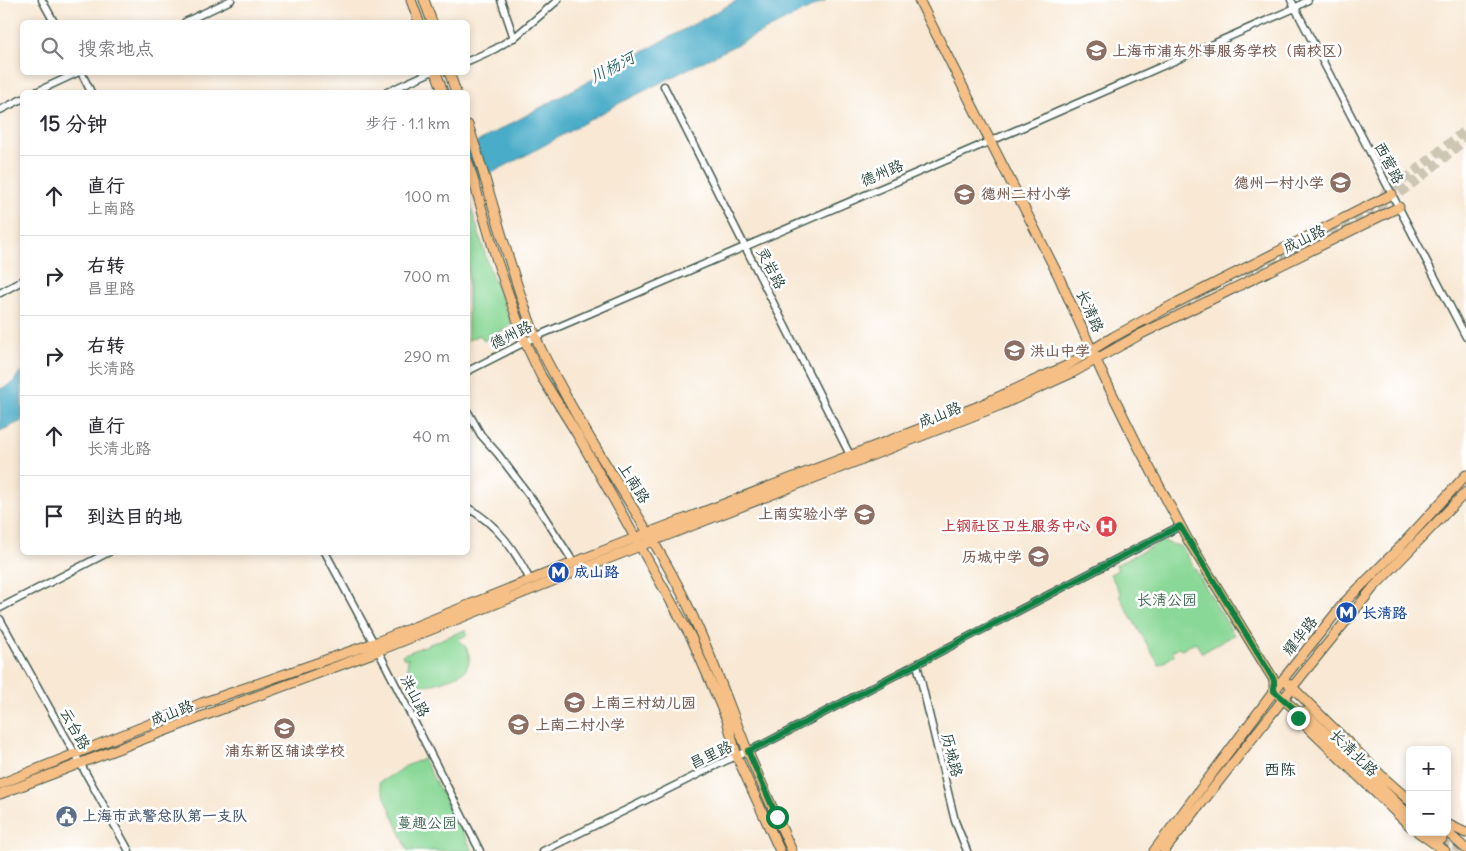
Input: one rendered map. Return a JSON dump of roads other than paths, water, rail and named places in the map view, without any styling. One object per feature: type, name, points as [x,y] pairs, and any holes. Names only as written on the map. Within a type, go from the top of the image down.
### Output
[{"type":"main road","points":[[411,0],[418,20]]},
{"type":"main road","points":[[424,0],[431,20]]},
{"type":"main road","name":"长清路","points":[[919,0],[1058,275],[1096,361],[1137,444],[1180,526],[1274,680]]},
{"type":"main road","points":[[437,75],[442,90]]},
{"type":"main road","points":[[450,75],[455,90]]},
{"type":"main road","name":"上南路","points":[[470,131],[510,264],[535,337],[570,405],[677,583],[697,624],[748,751],[792,851]]},
{"type":"main road","name":"上南路","points":[[470,169],[497,261],[525,342],[541,376],[577,434],[691,637],[727,720],[737,757],[780,851]]},
{"type":"main road","name":"成山路","points":[[852,459],[1050,374],[1178,302],[1392,194]]},
{"type":"main road","name":"成山路","points":[[0,784],[77,759],[376,647],[852,459],[1002,405],[1096,361],[1114,349],[1170,320],[1399,207]]},
{"type":"main road","points":[[1170,320],[1222,287],[1178,302]]},
{"type":"main road","name":"耀华路","points":[[1154,851],[1274,691],[1344,603],[1400,547],[1466,475]]},
{"type":"main road","name":"耀华路","points":[[1164,851],[1283,698],[1373,588],[1466,492]]},
{"type":"main road","name":"成山路","points":[[376,647],[530,580],[638,542]]},
{"type":"main road","points":[[1283,698],[1274,691],[1274,680],[1284,678],[1292,687]]},
{"type":"main road","name":"长清北路","points":[[1292,687],[1406,797]]},
{"type":"main road","name":"长清北路","points":[[1283,698],[1298,712],[1298,718],[1406,822]]},
{"type":"main road","points":[[1298,712],[1304,712],[1406,812]]},
{"type":"main road","name":"成山路","points":[[0,794],[77,759]]},
{"type":"main road","points":[[1451,826],[1466,833]]},
{"type":"main road","points":[[1424,836],[1445,851]]},
{"type":"main road","points":[[1445,836],[1466,850]]},
{"type":"street","points":[[42,0],[53,20]]},
{"type":"street","points":[[189,20],[231,0]]},
{"type":"street","points":[[501,0],[514,38]]},
{"type":"street","points":[[470,60],[514,38],[558,0]]},
{"type":"street","name":"西营路","points":[[1291,0],[1466,337]]},
{"type":"street","name":"德州路","points":[[470,370],[535,337],[1295,8],[1308,0]]},
{"type":"street","points":[[40,90],[73,75]]},
{"type":"street","points":[[82,75],[90,90]]},
{"type":"street","points":[[391,90],[424,75]]},
{"type":"street","name":"灵岩路","points":[[664,86],[852,459]]},
{"type":"street","points":[[0,110],[20,100]]},
{"type":"street","points":[[0,293],[20,282]]},
{"type":"street","points":[[470,416],[481,435],[498,454],[540,510],[574,563]]},
{"type":"street","points":[[470,509],[484,518],[500,534],[521,561],[530,580]]},
{"type":"street","name":"昌里路","points":[[543,851],[723,762],[766,743],[1180,526]]},
{"type":"street","points":[[0,608],[103,555]]},
{"type":"street","name":"洪山路","points":[[327,555],[376,647],[480,851]]},
{"type":"street","name":"云台路","points":[[0,619],[129,851]]},
{"type":"street","name":"历城路","points":[[917,664],[955,821],[967,851]]},
{"type":"water","points":[[738,0],[826,0],[618,104],[470,184],[470,146]]},
{"type":"water","points":[[19,373],[20,422],[0,431],[0,389],[13,383]]},
{"type":"tunnel","points":[[1382,196],[1466,129]]},
{"type":"tunnel","points":[[1246,277],[1325,238],[1364,216],[1418,180],[1466,139]]},
{"type":"tunnel","points":[[1442,839],[1463,851]]},
{"type":"place","name":"上海市浦东外事服务学校（南校区）","points":[[1096,51]]},
{"type":"place","name":"德州一村小学","points":[[1340,183]]},
{"type":"place","name":"德州二村小学","points":[[965,194]]},
{"type":"place","name":"洪山中学","points":[[1014,351]]},
{"type":"place","name":"上南实验小学","points":[[864,514]]},
{"type":"place","name":"上钢社区卫生服务中心","points":[[1107,526]]},
{"type":"place","name":"历城中学","points":[[1038,557]]},
{"type":"place","name":"成山路","points":[[558,572]]},
{"type":"place","name":"长清路","points":[[1346,613]]},
{"type":"place","name":"上南三村幼儿园","points":[[575,703]]},
{"type":"place","name":"上南二村小学","points":[[519,725]]},
{"type":"place","name":"浦东新区辅读学校","points":[[285,728]]},
{"type":"place","name":"上海市武警总队第一支队","points":[[66,816]]},
{"type":"district","name":"西陈","points":[[1280,769]]},
{"type":"water label","name":"川杨河","points":[[612,67]]},
{"type":"park label","name":"长清公园","points":[[1167,600]]},
{"type":"park label","name":"蔓趣公园","points":[[427,823]]}]
